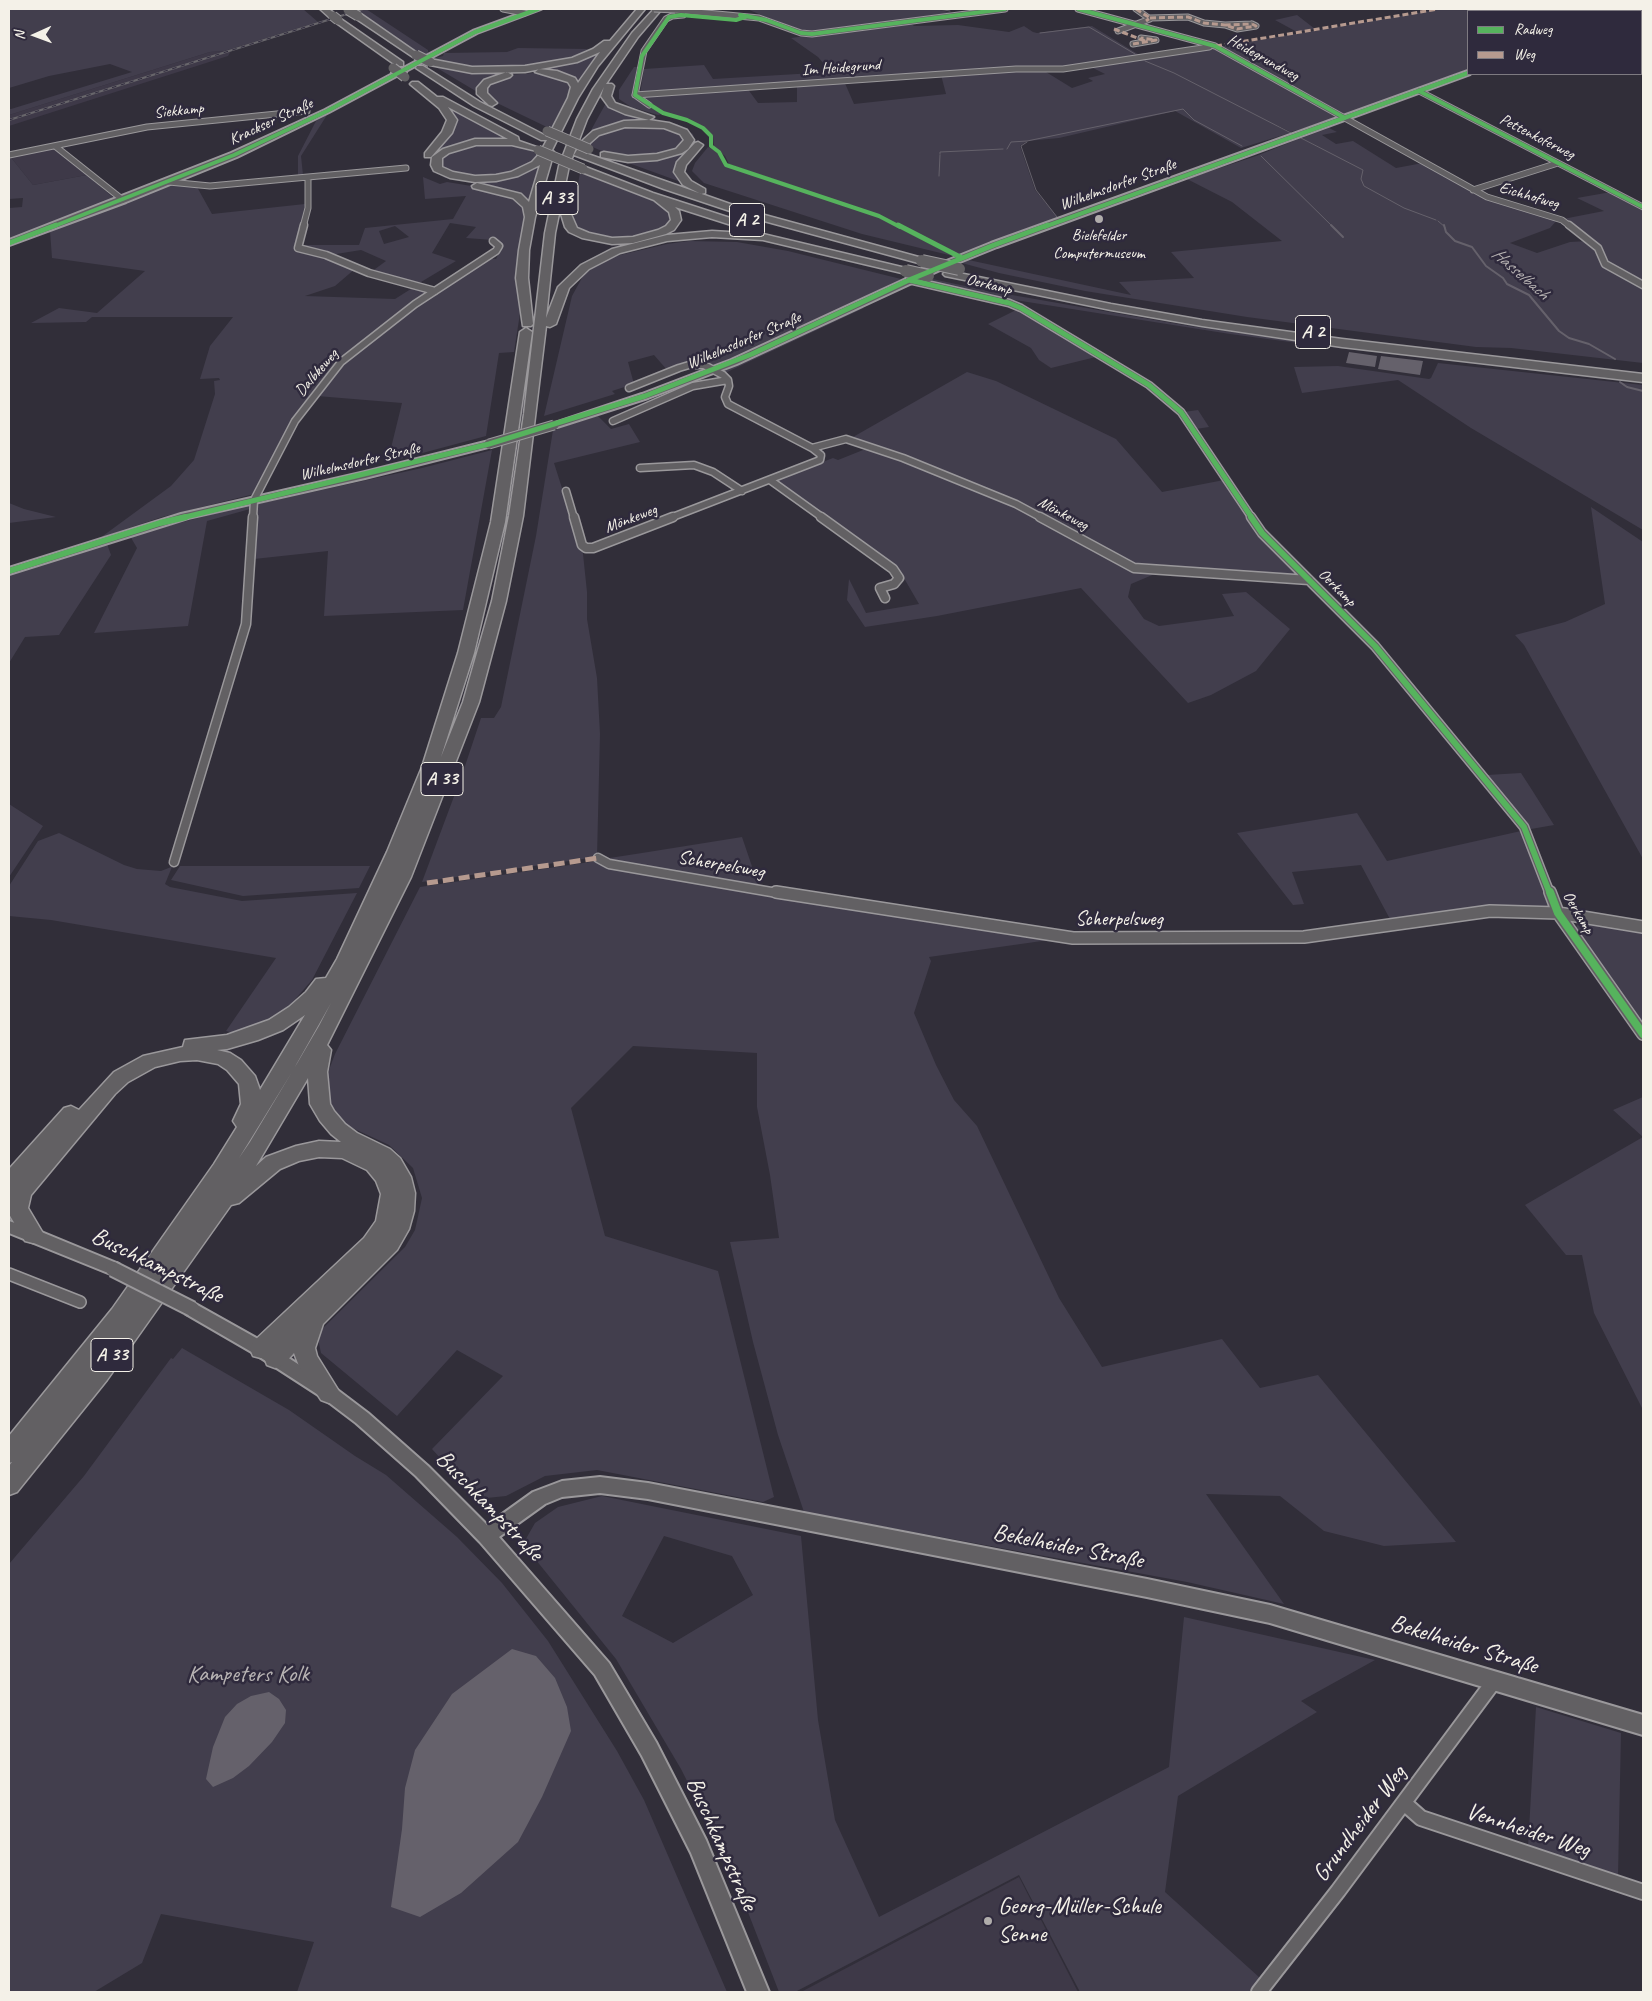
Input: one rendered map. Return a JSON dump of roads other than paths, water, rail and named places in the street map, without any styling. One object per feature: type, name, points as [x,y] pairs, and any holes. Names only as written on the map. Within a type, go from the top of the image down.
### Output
[{"type":"highway","points":[[324,9],[344,14],[404,62]]},
{"type":"highway","points":[[419,68],[510,71],[544,67],[585,56],[604,45],[641,9]]},
{"type":"highway","name":"A 33","points":[[538,242],[555,162],[576,110],[603,64],[649,9]]},
{"type":"highway","points":[[573,177],[586,157],[596,111],[609,86],[658,9]]},
{"type":"highway","name":"A 33","points":[[9,1484],[99,1373],[209,1221],[257,1147],[328,1027],[385,915],[402,877],[471,702],[499,601],[516,516],[530,414],[550,233],[564,166],[582,119],[598,88],[635,35],[658,9]]},
{"type":"highway","points":[[344,14],[352,30],[351,33],[404,62],[492,103]]},
{"type":"highway","points":[[527,324],[522,278],[524,250],[545,142],[594,65],[621,30]]},
{"type":"highway","name":"A 2","points":[[404,62],[419,68],[468,108],[545,142],[700,198],[870,248],[913,269]]},
{"type":"highway","points":[[415,84],[419,68]]},
{"type":"highway","points":[[545,142],[482,94],[481,91],[484,84],[498,77],[527,72],[550,73],[572,80],[576,87],[573,98]]},
{"type":"highway","points":[[415,84],[458,109],[586,157],[805,224],[870,248]]},
{"type":"highway","points":[[415,84],[443,106],[452,120],[448,133],[428,153],[426,164],[428,169],[449,180],[494,188],[517,196],[528,206],[530,217]]},
{"type":"highway","points":[[609,86],[606,96],[612,105],[628,112],[682,124],[697,135],[699,142],[697,147],[681,164],[679,172],[687,183],[705,193]]},
{"type":"highway","points":[[649,123],[666,125],[684,132],[689,140],[685,147],[657,157],[628,159],[586,157],[586,142],[596,133],[624,124],[649,123]]},
{"type":"highway","points":[[475,142],[545,142],[545,154],[536,164],[523,172],[505,177],[481,179],[458,177],[444,173],[436,165],[437,157],[446,150],[475,142]]},
{"type":"highway","points":[[566,210],[569,226],[573,230],[586,236],[612,241],[645,238],[670,228],[676,220],[674,211],[671,208],[586,157]]},
{"type":"highway","name":"A 2","points":[[586,157],[644,186],[722,213],[913,269],[1273,326],[1643,371]]},
{"type":"highway","points":[[649,195],[830,251]]},
{"type":"highway","points":[[530,414],[544,379],[566,210]]},
{"type":"highway","points":[[550,324],[562,292],[575,275],[598,259],[638,244],[682,236],[728,234],[763,237],[913,269],[949,274]]},
{"type":"highway","name":"A 2","points":[[949,274],[1079,305],[1111,307],[1202,323],[1349,344],[1643,378]]},
{"type":"highway","name":"A 33","points":[[9,1453],[120,1314],[221,1170],[287,1063],[346,959],[396,852],[430,767],[466,653],[498,522],[533,278]]},
{"type":"highway","points":[[9,1206],[16,1186],[94,1088],[116,1068],[134,1057],[155,1049],[176,1045],[227,1042],[276,1025],[296,1012],[313,997],[346,959]]},
{"type":"highway","points":[[268,1353],[314,1321],[389,1244],[398,1229],[404,1210],[405,1193],[401,1177],[393,1164],[383,1155],[350,1138],[327,1116],[320,1104],[316,1072],[328,1027]]},
{"type":"highway","points":[[16,1186],[108,1089],[121,1078],[150,1062],[166,1057],[197,1053],[212,1055],[223,1058],[242,1072],[248,1081],[251,1093],[250,1104],[239,1128],[195,1193],[185,1223]]},
{"type":"highway","points":[[209,1221],[257,1175],[273,1163],[296,1154],[319,1149],[342,1150],[360,1156],[374,1164],[385,1178],[391,1194],[386,1224],[372,1244],[268,1353]]},
{"type":"highway","points":[[16,1186],[18,1208],[33,1235]]},
{"type":"highway","points":[[314,1321],[304,1348],[307,1359],[329,1393]]},
{"type":"street","points":[[503,9],[524,13]]},
{"type":"street","name":"Krackser Straße","points":[[9,243],[169,182],[282,133],[453,43],[538,9]]},
{"type":"street","points":[[654,9],[748,16],[766,20],[801,33],[812,34],[921,19],[967,16],[1005,9]]},
{"type":"street","name":"Heidegrundweg","points":[[1078,9],[1215,46],[1345,118]]},
{"type":"street","points":[[1136,9],[1150,18]]},
{"type":"street","points":[[649,105],[635,95],[642,56],[669,17],[682,15],[736,20],[748,16]]},
{"type":"street","points":[[1133,44],[1156,40],[1141,38],[1116,30],[1150,18],[1190,17],[1204,23],[1225,25],[1253,24],[1256,26],[1237,29],[1225,25]]},
{"type":"street","points":[[1141,38],[1148,42]]},
{"type":"street","name":"Im Heidegrund","points":[[635,95],[1016,69],[1063,69],[1215,46]]},
{"type":"street","name":"Wilhelmsdorfer Straße","points":[[9,571],[160,523],[489,444],[645,396],[714,370],[794,335],[913,269],[994,245],[1467,73]]},
{"type":"street","name":"Pettenkoferweg","points":[[1419,91],[1643,207]]},
{"type":"street","name":"Siekkamp","points":[[9,155],[147,127],[306,111]]},
{"type":"street","name":"Eichhofweg","points":[[1345,118],[1493,200],[1562,220],[1594,244],[1606,264],[1643,284]]},
{"type":"street","points":[[55,146],[123,200]]},
{"type":"street","name":"Eichhofweg","points":[[1473,190],[1558,163]]},
{"type":"street","points":[[169,182],[210,186],[406,168]]},
{"type":"street","points":[[308,177],[308,208],[298,248],[326,255],[369,273],[435,291]]},
{"type":"street","name":"Dalbkeweg","points":[[254,500],[295,421],[341,362],[435,291],[496,251],[499,246],[494,241]]},
{"type":"street","name":"Oerkamp","points":[[913,269],[1021,308],[1149,385],[1181,412],[1262,533],[1377,649],[1524,827],[1558,913],[1643,1034]]},
{"type":"street","points":[[629,388],[688,365],[704,365],[724,375],[728,380],[729,386],[726,397],[728,404],[812,448]]},
{"type":"street","points":[[613,421],[693,386],[728,380]]},
{"type":"street","name":"Mönkeweg","points":[[812,448],[846,439],[903,458],[1016,504],[1134,568],[1310,580]]},
{"type":"street","name":"Mönkeweg","points":[[566,491],[582,545],[586,548],[594,548],[820,460],[821,455],[812,448]]},
{"type":"street","points":[[640,468],[694,465],[713,472],[742,491]]},
{"type":"street","points":[[770,480],[893,569],[899,578],[894,584],[880,588],[885,598]]},
{"type":"street","points":[[174,862],[246,624],[254,500]]},
{"type":"street","name":"Scherpelsweg","points":[[598,858],[609,864],[827,901],[1074,938],[1304,937],[1480,911],[1558,913],[1624,926],[1643,927]]},
{"type":"street","name":"Buschkampstraße","points":[[9,1227],[33,1235],[113,1269],[192,1309],[268,1353],[329,1393],[362,1418],[422,1471],[486,1536],[602,1669],[649,1748],[699,1847],[758,1992]]},
{"type":"street","points":[[9,1274],[80,1302]]},
{"type":"street","name":"Bekelheider Straße","points":[[486,1536],[522,1509],[553,1492],[586,1485],[618,1486],[1232,1605],[1288,1619],[1643,1725]]},
{"type":"street","name":"Grundheider Weg","points":[[1259,1992],[1404,1803],[1495,1680]]},
{"type":"street","name":"Vennheider Weg","points":[[1404,1803],[1421,1818],[1643,1892]]},
{"type":"waterway","points":[[938,9],[950,11]]},
{"type":"waterway","name":"Hasselbach","points":[[1040,33],[1089,27],[1135,54]]},
{"type":"waterway","name":"Hasselbach","points":[[1145,61],[1174,73],[1291,133]]},
{"type":"waterway","points":[[1007,149],[1011,142],[1027,141],[1183,109],[1194,120],[1242,146]]},
{"type":"waterway","name":"Hasselbach","points":[[1301,138],[1363,170],[1361,179],[1364,186],[1404,208],[1436,220]]},
{"type":"waterway","points":[[1027,142],[1021,146],[1036,190],[1057,217]]},
{"type":"waterway","points":[[940,154],[940,152],[1003,149]]},
{"type":"waterway","points":[[939,176],[940,155]]},
{"type":"waterway","points":[[1261,156],[1333,227]]},
{"type":"waterway","name":"Hasselbach","points":[[1438,221],[1444,227]]},
{"type":"waterway","points":[[1333,227],[1343,237]]},
{"type":"waterway","name":"Hasselbach","points":[[1444,227],[1446,232],[1455,241],[1472,247],[1486,266],[1503,278],[1507,284],[1529,295],[1559,331],[1569,338],[1589,344],[1615,359]]},
{"type":"waterway","name":"Hasselbach","points":[[1620,382],[1627,387],[1643,391]]},
{"type":"railway","points":[[9,120],[363,9]]},
{"type":"place","name":"Bielefelder Computermuseum","points":[[1099,219]]},
{"type":"place","name":"Georg-Müller-Schule Senne","points":[[988,1921]]},
{"type":"park label","name":"Kampeters Kolk","points":[[248,1675]]}]
